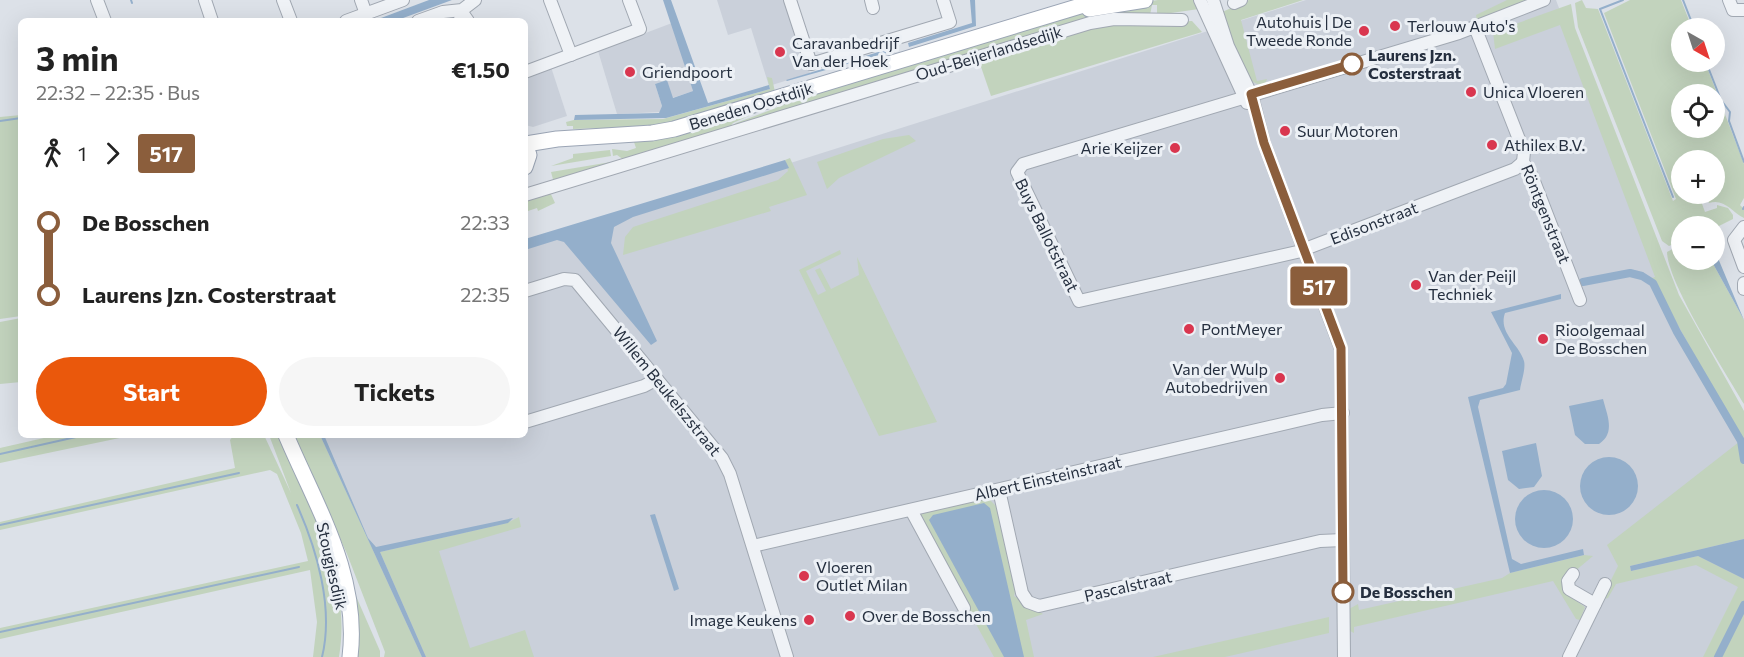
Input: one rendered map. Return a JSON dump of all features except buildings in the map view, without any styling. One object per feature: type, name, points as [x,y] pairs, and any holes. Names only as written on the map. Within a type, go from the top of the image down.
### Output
[{"type":"main road","name":"Beneden Oostdijk","points":[[528,153],[636,138],[689,125],[1100,0]]},
{"type":"main road","name":"Beneden Oostdijk","points":[[1056,13],[1145,0]]},
{"type":"main road","name":"Stougjesdijk","points":[[287,438],[335,544],[346,581],[351,622],[350,657]]},
{"type":"main road","name":"Stougjesdijk","points":[[319,511],[341,593],[344,621],[342,657]]},
{"type":"street","points":[[97,0],[104,18]]},
{"type":"street","points":[[205,0],[212,18]]},
{"type":"street","points":[[284,0],[290,18]]},
{"type":"street","points":[[362,0],[366,14]]},
{"type":"street","points":[[355,18],[403,0]]},
{"type":"street","points":[[427,18],[444,12],[463,18],[475,0]]},
{"type":"street","points":[[550,0],[571,55]]},
{"type":"street","points":[[528,71],[640,29],[629,0]]},
{"type":"street","points":[[790,0],[811,64],[950,22],[943,0]]},
{"type":"street","points":[[1200,0],[1247,95]]},
{"type":"street","points":[[1213,0],[1228,46],[1341,348],[1344,657]]},
{"type":"street","points":[[1247,95],[1475,27],[1544,0]]},
{"type":"street","points":[[1729,0],[1733,10],[1744,10]]},
{"type":"street","name":"Oud-Beijerlandsedijk","points":[[528,194],[1081,26],[1114,19],[1182,20]]},
{"type":"street","name":"Röntgenstraat","points":[[1475,27],[1524,152],[1523,162],[1532,176],[1580,300]]},
{"type":"street","name":"Buys Ballotstraat","points":[[1079,301],[1018,177],[1018,169],[1023,164],[1247,95]]},
{"type":"street","name":"Edisonstraat","points":[[1079,301],[1305,250],[1515,169],[1523,162]]},
{"type":"street","points":[[1744,227],[1734,240],[1744,267]]},
{"type":"street","name":"Willem Beukelszstraat","points":[[528,290],[567,278],[578,283],[727,466],[788,657]]},
{"type":"street","points":[[1744,283],[1744,289]]},
{"type":"street","points":[[528,421],[644,386],[657,379]]},
{"type":"street","name":"Albert Einsteinstraat","points":[[753,546],[1322,415],[1343,413]]},
{"type":"street","name":"Pascalstraat","points":[[999,490],[1022,593],[1028,602],[1039,606],[1320,541],[1343,540]]},
{"type":"street","points":[[911,510],[964,608]]},
{"type":"street","points":[[1573,574],[1568,580],[1569,589],[1594,604]]},
{"type":"street","points":[[1569,657],[1605,584]]},
{"type":"shaded area","name":"Caravanbedrijf Van der Hoek","points":[[717,0],[784,0],[810,73],[769,86],[751,28],[728,35]]},
{"type":"shaded area","name":"De Bosschen","points":[[1306,0],[1556,0],[1660,278],[1744,445],[1744,594],[1712,657],[409,657],[312,438],[528,438],[528,246]]},
{"type":"shaded area","points":[[672,23],[693,91],[672,98],[667,80],[655,84],[662,106],[660,112],[617,114],[598,51]]},
{"type":"shaded area","points":[[551,67],[567,116],[533,127],[528,126],[528,76]]},
{"type":"green space","points":[[1158,0],[1194,0],[1199,9],[1157,15],[1157,5],[1152,5],[1150,15],[1120,15],[730,128],[736,123],[776,108],[779,106],[778,102],[1069,15]]},
{"type":"green space","points":[[1249,0],[1303,0],[1241,20],[1257,81],[1267,79],[1265,84],[1253,82],[1244,72],[1220,13]]},
{"type":"green space","points":[[1507,0],[1531,0],[1477,21],[1476,15]]},
{"type":"green space","points":[[1582,0],[1586,8],[1598,9],[1671,196],[1671,204],[1702,204],[1705,212],[1717,208],[1717,205],[1728,208],[1733,219],[1725,223],[1725,216],[1671,216],[1671,245],[1662,241],[1578,27],[1575,3]]},
{"type":"green space","points":[[1630,0],[1681,0],[1688,18],[1671,18],[1671,72],[1709,72],[1713,84],[1671,84],[1671,138],[1725,138],[1725,114],[1744,164],[1744,198],[1740,205],[1744,209],[1744,218],[1724,204],[1725,150],[1671,150],[1671,186],[1604,13]]},
{"type":"green space","points":[[1571,4],[1575,28],[1679,295],[1744,411],[1744,445],[1652,278],[1655,277],[1560,25],[1495,49],[1493,32]]},
{"type":"green space","points":[[1192,21],[1202,32],[991,96],[979,61],[1098,25]]},
{"type":"green space","points":[[767,77],[772,78],[775,92],[683,122],[606,130],[605,128],[573,129],[573,126],[567,126],[566,122],[663,119],[770,89]]},
{"type":"green space","points":[[776,104],[733,123],[727,130],[624,160],[617,155],[613,156],[612,149],[627,151],[636,148],[634,142]]},
{"type":"green space","points":[[18,115],[18,316],[0,319],[0,117]]},
{"type":"green space","points":[[909,135],[916,141],[839,178],[827,189],[817,162],[883,139]]},
{"type":"green space","points":[[610,150],[611,156],[551,166],[573,158],[573,154]]},
{"type":"green space","points":[[790,158],[807,195],[769,207],[771,211],[623,255],[625,237],[633,227],[778,180],[788,171],[785,160]]},
{"type":"green space","points":[[615,162],[554,183],[551,172]]},
{"type":"green space","points":[[550,192],[555,203],[538,211],[537,208],[528,211],[528,199]]},
{"type":"green space","points":[[840,250],[841,254],[806,271],[818,295],[826,291],[815,270],[820,268],[831,289],[859,275],[857,257],[937,422],[879,436],[799,270]]},
{"type":"green space","points":[[1671,250],[1671,269],[1670,266],[1667,252]]},
{"type":"green space","points":[[1671,270],[1716,270],[1744,320],[1744,404],[1699,328]]},
{"type":"green space","points":[[18,319],[18,382],[0,384],[0,322]]},
{"type":"green space","points":[[44,438],[120,438],[0,463],[0,448]]},
{"type":"green space","points":[[232,438],[265,438],[291,493],[270,438],[282,438],[316,515],[334,571],[340,599],[339,657],[313,657],[317,622],[310,570],[0,639],[0,628],[308,561],[301,533],[277,474],[270,470],[0,530],[0,522],[235,468],[230,440]]},
{"type":"green space","points":[[295,438],[321,438],[422,657],[384,657],[385,652],[347,554]]},
{"type":"green space","points":[[1739,442],[1744,466],[1744,539],[1630,566],[1631,571],[1698,556],[1744,579],[1744,657],[1703,657],[1738,587],[1696,565],[1616,584],[1608,598],[1601,600],[1618,566],[1607,545]]},
{"type":"green space","points":[[988,498],[998,508],[1016,588],[1014,596],[1043,614],[1026,620],[1034,657],[994,657],[919,519],[924,518],[919,517],[920,514]]},
{"type":"green space","points":[[519,517],[521,527],[439,551],[470,648],[525,630],[534,657],[426,657],[380,552],[507,523]]},
{"type":"green space","points":[[1584,555],[1593,556],[1568,577],[1565,593],[1585,607],[1580,620],[1576,619],[1553,581],[1354,627],[1354,633],[1350,631],[1349,609],[1358,604],[1359,610],[1502,578],[1510,573]]},
{"type":"green space","points":[[352,587],[380,651],[380,657],[354,657]]},
{"type":"green space","points":[[1329,617],[1329,633],[1225,657],[1153,657]]},
{"type":"water","points":[[429,0],[452,0],[403,18],[381,18]]},
{"type":"water","points":[[663,0],[671,0],[708,103],[769,85],[770,89],[666,118],[574,120],[575,115],[659,113],[662,106],[655,84],[667,80],[673,98],[693,91]]},
{"type":"water","points":[[970,0],[975,0],[976,26],[909,47],[908,43],[972,23]]},
{"type":"water","points":[[885,50],[886,53],[786,80]]},
{"type":"water","points":[[785,160],[789,168],[633,217],[614,227],[611,243],[657,341],[651,345],[564,242],[557,240],[528,249],[528,238]]},
{"type":"water","points":[[1716,270],[1723,270],[1744,320]]},
{"type":"water","points":[[1561,294],[1561,299],[1505,313],[1504,327],[1524,361],[1520,390],[1480,400],[1478,407],[1512,559],[1521,564],[1583,549],[1584,555],[1510,573],[1468,397],[1503,388],[1506,384],[1512,353],[1491,312]]},
{"type":"water","points":[[1603,399],[1609,423],[1607,435],[1599,444],[1585,444],[1575,435],[1569,406]]},
{"type":"water","points":[[321,438],[325,438],[368,538],[376,547],[513,518],[508,523],[380,552],[426,657],[422,657]]},
{"type":"water","points":[[1536,443],[1542,476],[1534,487],[1519,489],[1508,480],[1502,451]]},
{"type":"water","points":[[1609,457],[1620,459],[1630,465],[1636,475],[1638,486],[1636,497],[1630,507],[1620,513],[1609,515],[1598,513],[1588,507],[1582,497],[1580,486],[1582,475],[1588,465],[1598,459]]},
{"type":"water","points":[[1538,490],[1550,490],[1565,498],[1573,513],[1573,525],[1565,540],[1550,548],[1538,548],[1523,540],[1515,525],[1515,513],[1523,498]]},
{"type":"water","points":[[984,503],[990,508],[1024,657],[1004,657],[929,520],[933,515]]},
{"type":"water","points":[[655,514],[679,589],[674,591],[650,515]]},
{"type":"water","points":[[1744,539],[1744,579],[1698,556],[1631,571],[1630,566]]},
{"type":"waterway","points":[[1623,0],[1600,9],[1671,192]]},
{"type":"waterway","points":[[1683,0],[1690,18]]},
{"type":"waterway","points":[[1710,72],[1721,100],[1730,112],[1729,121],[1744,162]]},
{"type":"waterway","points":[[0,121],[18,118]]},
{"type":"waterway","points":[[1583,282],[1630,273],[1642,276],[1653,283],[1677,332],[1741,441],[1744,460]]},
{"type":"waterway","points":[[0,454],[72,438]]},
{"type":"waterway","points":[[0,525],[239,473]]},
{"type":"waterway","points":[[297,505],[311,541],[322,580],[326,619],[322,657]]},
{"type":"waterway","points":[[0,632],[299,567]]},
{"type":"waterway","points":[[1718,657],[1744,605]]},
{"type":"bus line","name":"517","points":[[1343,592],[1341,348],[1264,143],[1251,94],[1352,64]]},
{"type":"place","name":"Terlouw Auto's","points":[[1395,26]]},
{"type":"place","name":"Autohuis | De Tweede Ronde","points":[[1364,31]]},
{"type":"place","name":"Caravanbedrijf Van der Hoek","points":[[780,52]]},
{"type":"place","name":"Laurens Jzn. Costerstraat","points":[[1352,64]]},
{"type":"place","name":"Griendpoort","points":[[630,72]]},
{"type":"place","name":"Unica Vloeren","points":[[1471,92]]},
{"type":"place","name":"Suur Motoren","points":[[1285,131]]},
{"type":"place","name":"Athilex B.V.","points":[[1492,145]]},
{"type":"place","name":"Arie Keijzer","points":[[1175,148]]},
{"type":"place","name":"Van der Peijl Techniek","points":[[1416,285]]},
{"type":"place","name":"PontMeyer","points":[[1189,329]]},
{"type":"place","name":"Rioolgemaal De Bosschen","points":[[1543,339]]},
{"type":"place","name":"Van der Wulp Autobedrijven","points":[[1280,378]]},
{"type":"place","name":"Vloeren Outlet Milan","points":[[804,576]]},
{"type":"place","name":"De Bosschen","points":[[1343,592]]},
{"type":"place","name":"Over de Bosschen","points":[[850,616]]},
{"type":"place","name":"Image Keukens","points":[[809,620]]}]
